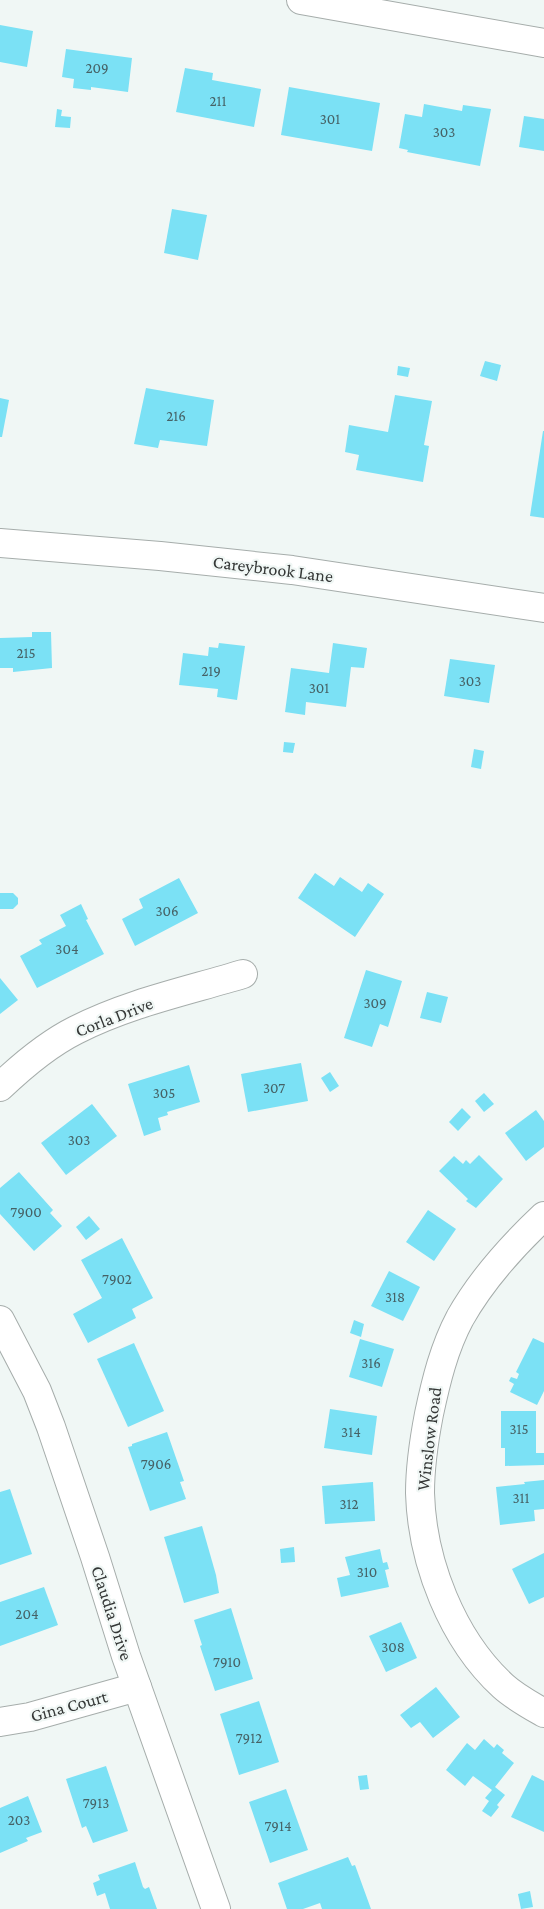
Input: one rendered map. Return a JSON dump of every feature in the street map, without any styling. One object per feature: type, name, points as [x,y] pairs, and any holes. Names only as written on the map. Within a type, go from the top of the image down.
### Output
[{"type":"street","points":[[300,0],[544,43]]},
{"type":"street","name":"Careybrook Lane","points":[[0,543],[160,556],[292,570],[544,608]]},
{"type":"street","name":"Corla Drive","points":[[0,1087],[26,1063],[74,1031],[91,1023],[142,1004],[243,974]]},
{"type":"street","name":"Winslow Road","points":[[544,1216],[524,1235],[480,1286],[460,1318],[447,1346],[437,1376],[427,1427],[420,1495],[427,1543],[439,1588],[463,1639],[475,1656],[504,1687],[544,1713]]},
{"type":"street","name":"Claudia Drive","points":[[0,1320],[33,1382],[50,1427],[137,1687],[216,1909]]},
{"type":"street","name":"Gina Court","points":[[0,1722],[30,1717],[137,1687]]},
{"type":"building","points":[[0,25],[33,31],[27,67],[0,62]]},
{"type":"building","points":[[66,49],[132,58],[128,92],[91,87],[91,90],[73,88],[74,79],[62,77]]},
{"type":"building","points":[[185,68],[213,73],[212,80],[261,89],[254,127],[176,112]]},
{"type":"building","points":[[289,87],[380,103],[372,151],[281,135]]},
{"type":"building","points":[[424,104],[462,111],[463,105],[491,109],[480,166],[407,152],[408,150],[399,148],[405,114],[422,117]]},
{"type":"building","points":[[57,109],[62,110],[61,116],[71,117],[70,128],[55,127]]},
{"type":"building","points":[[524,116],[544,119],[544,151],[519,147]]},
{"type":"building","points":[[172,209],[207,215],[198,260],[164,253]]},
{"type":"building","points":[[485,361],[501,365],[497,381],[480,376]]},
{"type":"building","points":[[398,366],[410,368],[408,377],[397,375]]},
{"type":"building","points":[[146,388],[214,400],[207,446],[160,440],[158,448],[134,444]]},
{"type":"building","points":[[395,395],[432,401],[424,445],[429,446],[423,482],[356,470],[359,455],[345,452],[349,425],[388,432]]},
{"type":"building","points":[[0,398],[9,400],[2,437],[0,437]]},
{"type":"building","points":[[544,431],[544,518],[530,516]]},
{"type":"building","points":[[32,632],[51,632],[52,668],[13,672],[13,668],[0,668],[0,638],[32,637]]},
{"type":"building","points":[[219,643],[245,646],[237,700],[217,697],[218,689],[179,685],[183,653],[208,656],[209,647],[218,648]]},
{"type":"building","points":[[333,643],[367,648],[364,668],[351,667],[346,707],[306,702],[305,715],[285,712],[291,668],[329,673]]},
{"type":"building","points":[[450,659],[495,665],[489,703],[444,696]]},
{"type":"building","points":[[284,742],[295,743],[293,753],[283,752]]},
{"type":"building","points":[[474,749],[484,751],[481,769],[471,767]]},
{"type":"building","points":[[315,873],[334,886],[340,877],[362,892],[368,883],[384,894],[355,937],[298,898]]},
{"type":"building","points":[[179,878],[198,913],[135,946],[122,919],[143,908],[139,899]]},
{"type":"building","points":[[0,893],[13,893],[18,898],[18,904],[13,909],[0,909]]},
{"type":"building","points":[[81,904],[88,919],[86,920],[104,954],[37,988],[20,956],[42,944],[39,940],[66,926],[60,915]]},
{"type":"building","points":[[366,970],[402,981],[388,1027],[380,1024],[372,1047],[344,1038]]},
{"type":"building","points":[[0,978],[18,1000],[0,1014]]},
{"type":"building","points":[[427,992],[448,997],[441,1023],[420,1018]]},
{"type":"building","points":[[301,1063],[308,1101],[248,1112],[241,1074]]},
{"type":"building","points":[[189,1065],[200,1102],[167,1112],[168,1115],[158,1118],[161,1130],[144,1136],[128,1084]]},
{"type":"building","points":[[330,1072],[339,1086],[330,1092],[321,1078]]},
{"type":"building","points":[[484,1093],[494,1104],[484,1112],[475,1101]]},
{"type":"building","points":[[92,1104],[117,1136],[66,1175],[41,1143]]},
{"type":"building","points":[[462,1108],[471,1117],[458,1131],[449,1122]]},
{"type":"building","points":[[536,1110],[544,1121],[544,1147],[526,1161],[505,1133]]},
{"type":"building","points":[[479,1155],[503,1179],[476,1208],[466,1201],[468,1199],[439,1171],[454,1156],[463,1164],[466,1160],[470,1164]]},
{"type":"building","points":[[19,1172],[53,1210],[50,1213],[62,1226],[34,1251],[0,1214],[0,1188]]},
{"type":"building","points":[[428,1210],[456,1229],[434,1261],[406,1242]]},
{"type":"building","points":[[89,1216],[100,1229],[86,1240],[76,1227]]},
{"type":"building","points":[[122,1238],[153,1298],[132,1309],[136,1318],[88,1343],[73,1314],[102,1298],[81,1260]]},
{"type":"building","points":[[389,1271],[420,1287],[403,1321],[371,1306]]},
{"type":"building","points":[[354,1320],[364,1324],[361,1337],[350,1333]]},
{"type":"building","points":[[533,1338],[544,1343],[544,1391],[537,1405],[510,1392],[514,1384],[509,1381],[511,1377],[517,1379],[519,1374],[516,1372]]},
{"type":"building","points":[[360,1339],[394,1349],[382,1387],[349,1377]]},
{"type":"building","points":[[134,1343],[164,1411],[128,1427],[97,1359]]},
{"type":"building","points":[[330,1409],[377,1416],[372,1455],[324,1448]]},
{"type":"building","points":[[501,1411],[536,1411],[536,1453],[544,1453],[544,1465],[505,1466],[505,1448],[501,1448]]},
{"type":"building","points":[[167,1432],[184,1481],[180,1482],[186,1499],[150,1511],[128,1447]]},
{"type":"building","points":[[544,1480],[544,1509],[534,1510],[535,1521],[500,1525],[496,1487]]},
{"type":"building","points":[[373,1482],[375,1521],[325,1524],[322,1486]]},
{"type":"building","points":[[10,1489],[32,1554],[0,1565],[0,1492]]},
{"type":"building","points":[[202,1526],[216,1575],[219,1593],[184,1603],[164,1537]]},
{"type":"building","points":[[294,1547],[295,1562],[281,1563],[280,1549]]},
{"type":"building","points":[[380,1549],[383,1563],[387,1562],[389,1569],[385,1570],[389,1587],[341,1597],[337,1578],[350,1575],[345,1557]]},
{"type":"building","points":[[544,1553],[544,1597],[529,1604],[512,1569]]},
{"type":"building","points":[[44,1587],[58,1625],[0,1646],[0,1602]]},
{"type":"building","points":[[231,1608],[253,1679],[215,1691],[200,1646],[202,1645],[194,1620]]},
{"type":"building","points":[[401,1622],[417,1658],[386,1672],[369,1636]]},
{"type":"building","points":[[436,1687],[460,1717],[433,1738],[420,1722],[411,1728],[400,1715]]},
{"type":"building","points":[[259,1701],[279,1762],[239,1775],[220,1714]]},
{"type":"building","points":[[484,1739],[494,1748],[497,1744],[504,1750],[502,1753],[514,1763],[495,1787],[505,1795],[491,1817],[482,1811],[489,1801],[485,1798],[492,1790],[473,1776],[465,1786],[446,1770],[467,1743],[475,1750]]},
{"type":"building","points":[[106,1766],[128,1831],[93,1843],[86,1826],[82,1828],[66,1779]]},
{"type":"building","points":[[367,1775],[369,1789],[360,1790],[358,1776]]},
{"type":"building","points":[[532,1775],[544,1781],[544,1832],[511,1817]]},
{"type":"building","points":[[286,1789],[308,1850],[270,1863],[249,1802]]},
{"type":"building","points":[[28,1796],[42,1832],[26,1838],[28,1841],[0,1853],[0,1808]]},
{"type":"building","points":[[348,1857],[352,1866],[355,1865],[371,1909],[322,1909],[320,1903],[303,1909],[287,1909],[278,1883]]},
{"type":"building","points":[[135,1862],[143,1887],[145,1889],[149,1887],[157,1909],[110,1909],[105,1893],[97,1896],[93,1883],[100,1880],[98,1875]]},
{"type":"building","points":[[530,1891],[533,1907],[521,1909],[518,1894]]}]
